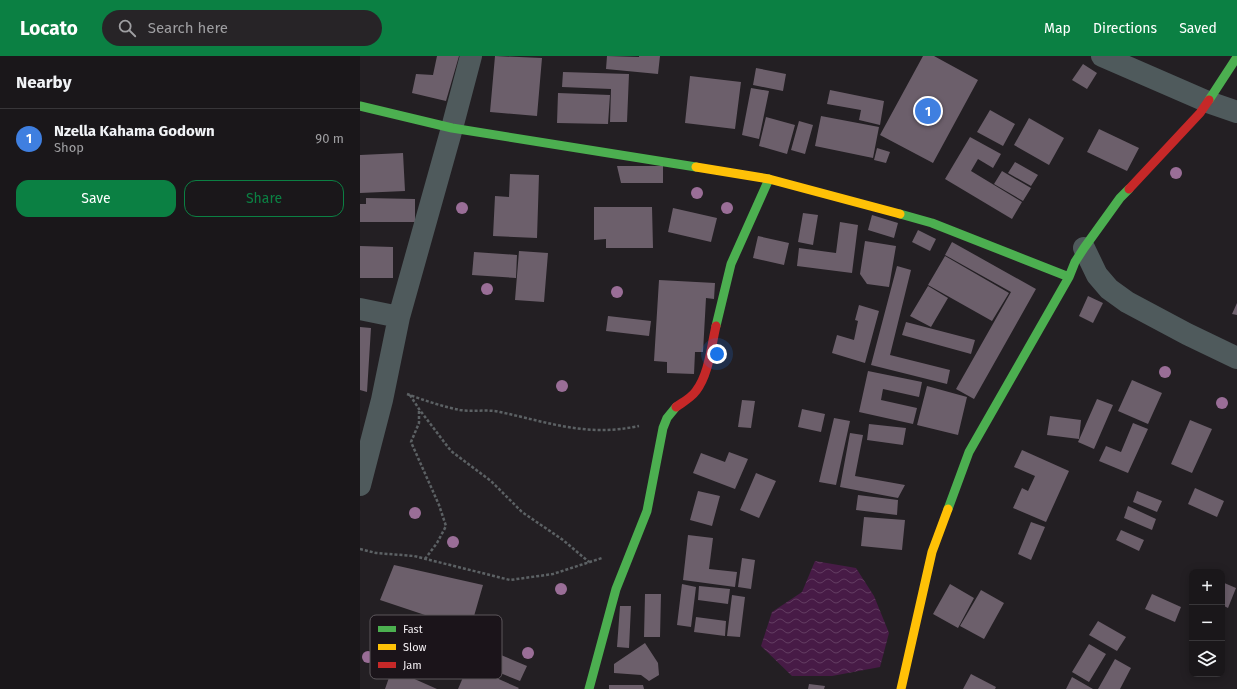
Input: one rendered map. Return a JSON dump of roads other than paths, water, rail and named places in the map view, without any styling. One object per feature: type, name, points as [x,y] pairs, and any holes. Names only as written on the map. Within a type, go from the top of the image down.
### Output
[{"type":"street","points":[[360,485],[385,385],[399,317],[471,56]]},
{"type":"street","points":[[1102,56],[1208,102],[1237,112]]},
{"type":"street","points":[[901,689],[932,552],[969,452],[1084,248],[1120,198],[1200,113],[1237,57]]},
{"type":"street","points":[[360,106],[452,128],[769,179],[932,223],[1069,277]]},
{"type":"street","points":[[589,689],[616,589],[647,511],[663,428],[674,409],[695,393],[703,380],[731,264],[769,179]]},
{"type":"street","points":[[1084,248],[1097,275],[1109,289],[1127,302],[1187,334],[1237,358]]},
{"type":"street","points":[[360,309],[399,317]]},
{"type":"water","points":[[815,561],[856,568],[874,596],[889,633],[880,667],[832,676],[792,676],[761,646],[772,612],[802,592]]},
{"type":"place","name":"Nzella Kahama Godown","points":[[928,111]]}]
